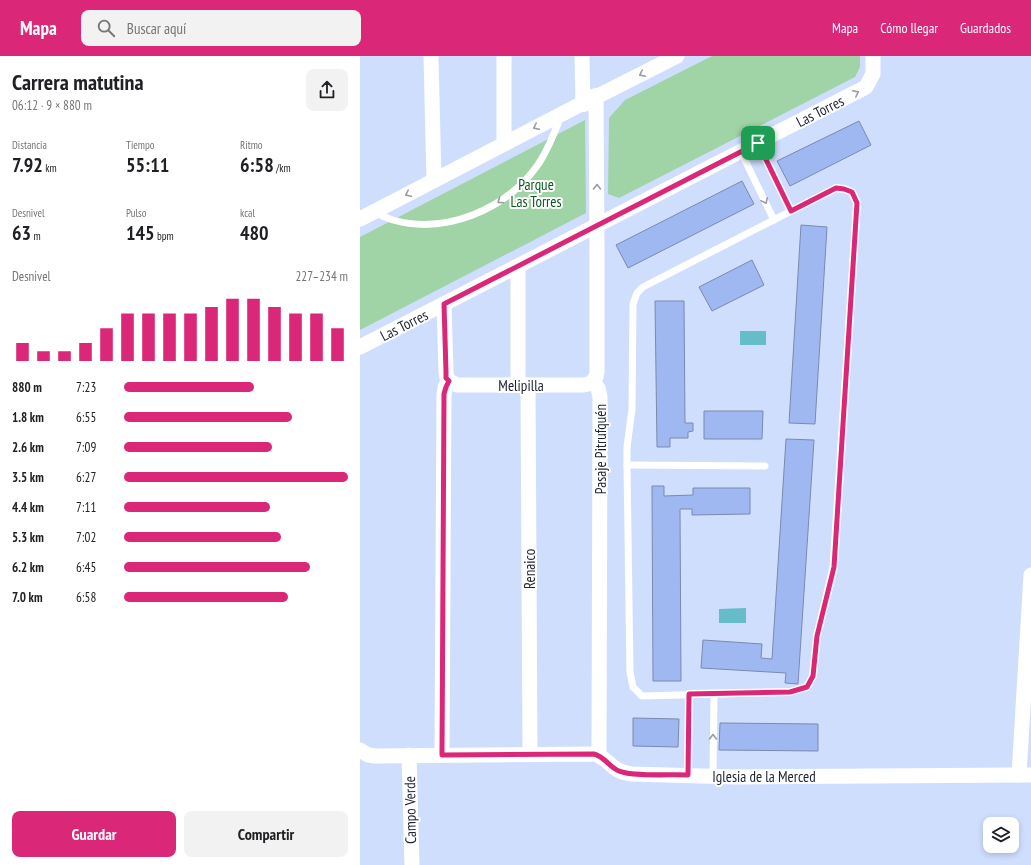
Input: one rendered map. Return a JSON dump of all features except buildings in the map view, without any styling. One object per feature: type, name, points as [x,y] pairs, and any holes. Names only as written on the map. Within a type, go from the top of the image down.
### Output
[{"type":"street","points":[[431,56],[434,180]]},
{"type":"street","points":[[504,56],[504,144]]},
{"type":"street","points":[[582,56],[589,100],[597,226],[597,372],[593,381]]},
{"type":"street","points":[[366,215],[589,100],[660,60],[677,56]]},
{"type":"street","name":"Las Torres","points":[[360,347],[866,87],[873,74],[874,56]]},
{"type":"street","name":"Renaico","points":[[518,266],[523,385],[530,754]]},
{"type":"street","points":[[442,755],[444,394],[449,381],[446,378],[444,304]]},
{"type":"street","name":"Melipilla","points":[[449,381],[457,385],[523,385],[589,384],[593,381]]},
{"type":"street","name":"Pasaje Pitrufquén","points":[[593,381],[598,388],[600,397],[599,755]]},
{"type":"street","points":[[1025,775],[1031,575]]},
{"type":"street","points":[[360,750],[368,755],[375,756],[530,754],[599,755]]},
{"type":"street","name":"Campo Verde","points":[[409,755],[412,865]]},
{"type":"street","name":"Iglesia de la Merced","points":[[599,755],[614,768],[625,773],[735,777],[1025,775]]},
{"type":"lane","points":[[366,215],[412,223],[431,224],[458,219],[488,208],[512,192],[531,174],[549,145],[562,114]]},
{"type":"lane","points":[[758,143],[791,211]]},
{"type":"lane","points":[[741,152],[774,220]]},
{"type":"lane","points":[[836,188],[852,192],[857,203],[834,567],[817,636],[813,676],[807,687],[790,692],[642,696],[633,687],[630,672],[627,465],[632,409],[633,304],[637,293],[643,287],[791,211],[836,188]]},
{"type":"lane","points":[[627,465],[765,466]]},
{"type":"lane","points":[[688,775],[689,694]]},
{"type":"lane","points":[[713,776],[714,694]]},
{"type":"green space","points":[[712,56],[860,56],[860,67],[855,77],[619,198],[608,194],[609,118],[625,100]]},
{"type":"green space","name":"Parque Las Torres","points":[[585,120],[586,213],[360,330],[360,237]]},
{"type":"shaded area","points":[[740,331],[766,331],[766,345],[740,345]]},
{"type":"shaded area","points":[[746,608],[746,623],[719,623],[719,609]]},
{"type":"route","points":[[758,143],[791,211],[836,188],[852,192],[857,203],[834,567],[817,636],[813,676],[807,687],[790,692],[689,694],[688,775],[625,773],[614,768],[599,755],[594,754],[442,755],[444,394],[449,381],[446,378],[444,304],[758,143]]}]
